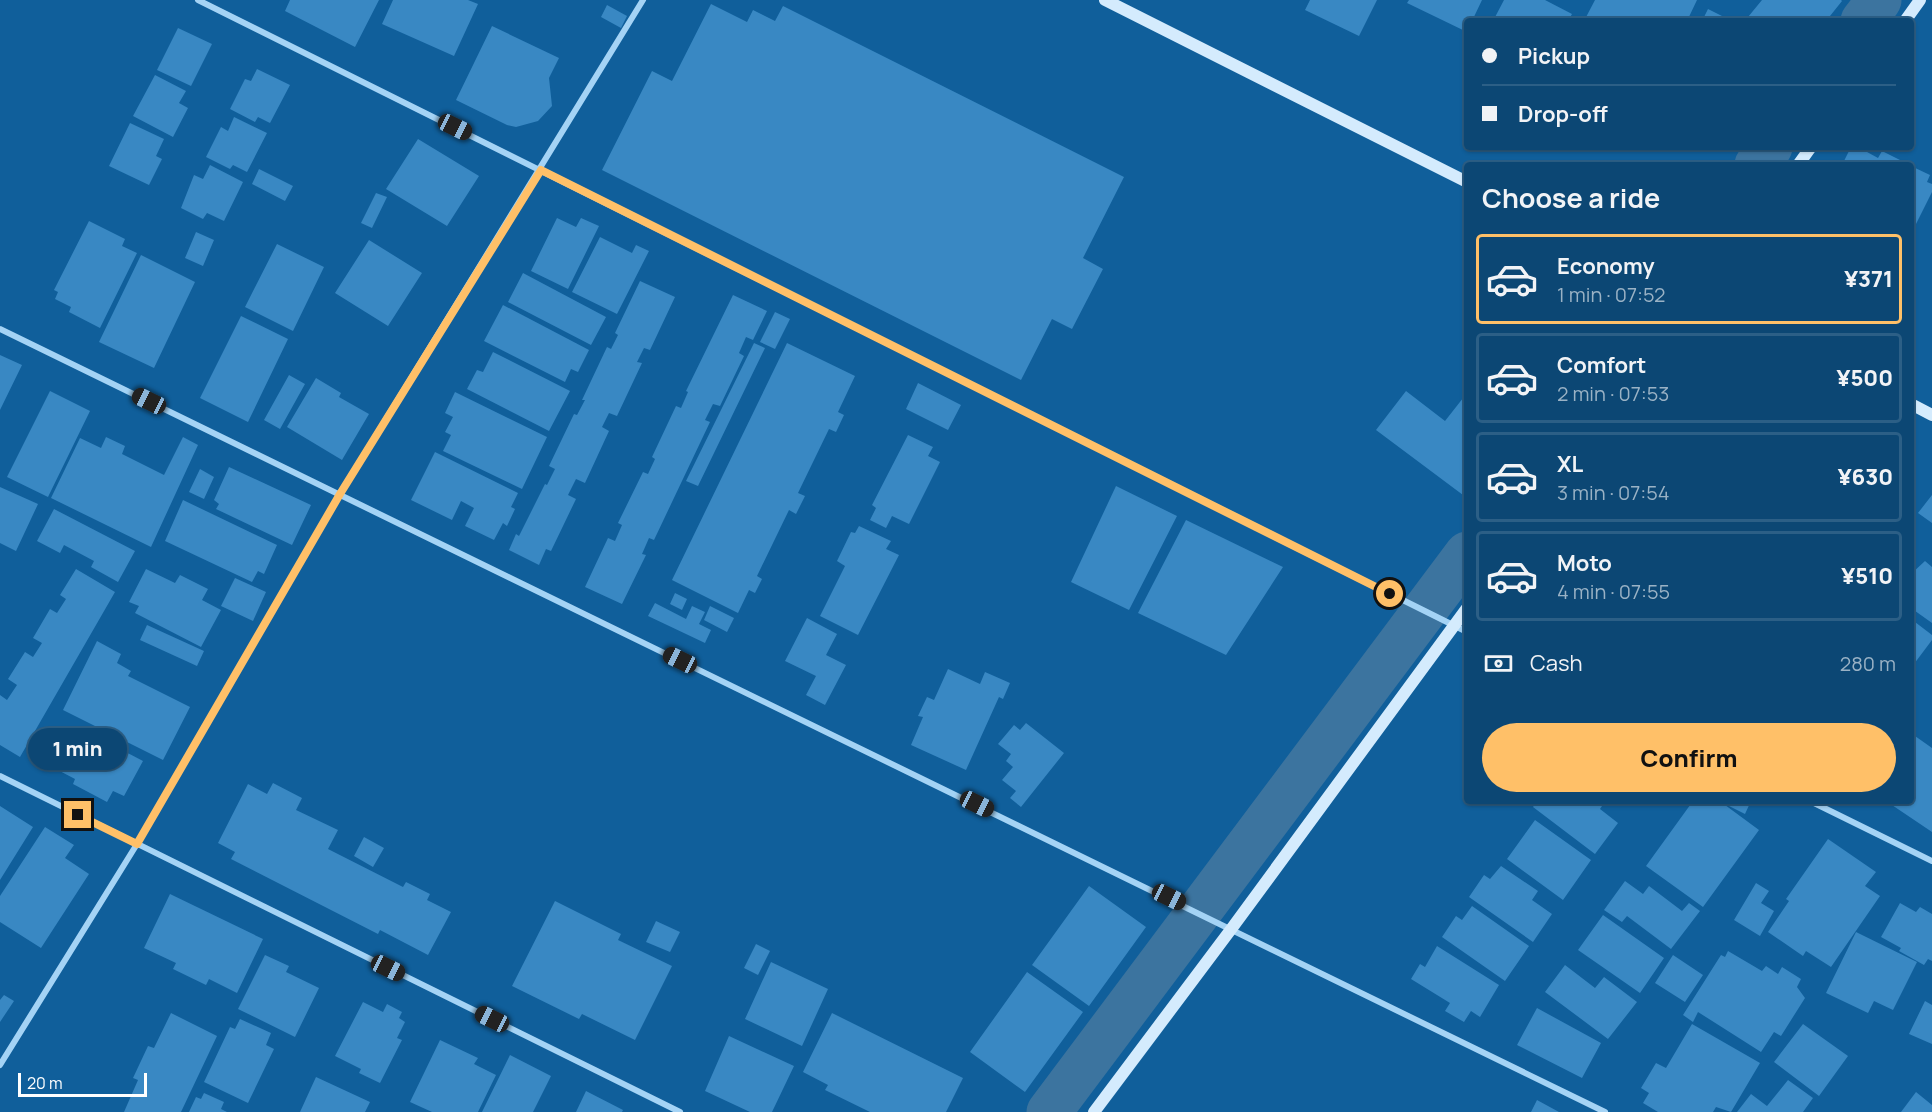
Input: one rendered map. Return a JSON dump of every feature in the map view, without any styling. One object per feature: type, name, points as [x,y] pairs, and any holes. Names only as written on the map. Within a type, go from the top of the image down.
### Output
[{"type":"street","points":[[198,0],[1464,631]]},
{"type":"street","points":[[0,1065],[137,844],[340,494],[541,170],[643,0]]},
{"type":"street","points":[[1105,0],[1464,180]]},
{"type":"street","points":[[1907,18],[1920,0]]},
{"type":"street","points":[[0,328],[1605,1112]]},
{"type":"street","points":[[1914,406],[1932,415]]},
{"type":"street","points":[[1094,1112],[1464,612]]},
{"type":"street","points":[[0,776],[680,1112]]},
{"type":"street","points":[[1815,804],[1932,861]]},
{"type":"building","points":[[290,0],[379,0],[355,47],[285,11]]},
{"type":"building","points":[[393,0],[468,0],[478,4],[454,56],[382,24]]},
{"type":"building","points":[[1310,0],[1377,0],[1359,36],[1305,10]]},
{"type":"building","points":[[1409,0],[1482,0],[1473,18],[1464,18],[1464,31],[1407,3]]},
{"type":"building","points":[[1504,0],[1545,0],[1572,14],[1570,18],[1495,18]]},
{"type":"building","points":[[1595,0],[1697,0],[1688,18],[1586,18]]},
{"type":"building","points":[[1762,0],[1842,1],[1828,18],[1748,17]]},
{"type":"building","points":[[711,4],[747,22],[753,10],[775,21],[783,6],[1124,177],[1083,258],[1103,269],[1072,329],[1052,319],[1021,380],[602,170],[652,71],[672,81]]},
{"type":"building","points":[[607,5],[627,16],[621,28],[601,17]]},
{"type":"building","points":[[1708,9],[1726,18],[1704,18]]},
{"type":"building","points":[[492,26],[559,58],[549,78],[552,106],[538,121],[516,127],[507,125],[456,100]]},
{"type":"building","points":[[178,28],[212,44],[191,86],[157,70]]},
{"type":"building","points":[[257,69],[290,85],[270,123],[258,117],[255,122],[230,109],[245,79],[251,81]]},
{"type":"building","points":[[155,75],[186,91],[179,103],[188,108],[173,137],[133,116]]},
{"type":"building","points":[[234,117],[267,133],[247,172],[233,165],[230,169],[206,157],[221,127],[228,131]]},
{"type":"building","points":[[130,123],[164,139],[156,156],[162,159],[149,185],[109,166]]},
{"type":"building","points":[[418,139],[479,176],[447,226],[386,189]]},
{"type":"building","points":[[1850,150],[1863,150],[1878,158],[1882,151],[1904,162],[1844,162]]},
{"type":"building","points":[[210,165],[243,182],[224,221],[207,213],[203,219],[181,208],[194,175],[203,179]]},
{"type":"building","points":[[1914,167],[1930,175],[1927,182],[1932,184],[1932,192],[1914,228]]},
{"type":"building","points":[[259,169],[293,186],[285,201],[252,184]]},
{"type":"building","points":[[376,193],[387,197],[372,228],[361,223]]},
{"type":"building","points":[[557,218],[576,227],[581,218],[599,226],[568,289],[531,271]]},
{"type":"building","points":[[89,221],[125,239],[122,246],[137,253],[100,328],[69,312],[71,307],[55,299],[58,292],[54,290]]},
{"type":"building","points":[[196,232],[214,240],[203,266],[185,258]]},
{"type":"building","points":[[600,237],[632,253],[636,245],[649,251],[617,314],[572,292]]},
{"type":"building","points":[[369,240],[422,273],[388,326],[335,293]]},
{"type":"building","points":[[277,244],[324,267],[293,331],[245,307]]},
{"type":"building","points":[[141,255],[195,282],[154,368],[99,342]]},
{"type":"building","points":[[523,273],[606,317],[591,345],[508,302]]},
{"type":"building","points":[[640,281],[675,297],[650,350],[644,348],[637,362],[642,363],[617,416],[609,413],[602,427],[609,431],[585,483],[576,479],[568,495],[576,499],[551,551],[546,549],[539,565],[509,550],[516,534],[519,536],[555,469],[549,466],[574,414],[577,415],[585,400],[582,400],[607,347],[611,349],[618,335],[615,333]]},
{"type":"building","points":[[733,295],[767,311],[753,340],[746,337],[739,353],[744,356],[720,406],[713,404],[705,420],[710,422],[654,540],[649,538],[642,554],[646,555],[622,604],[585,587],[608,538],[615,541],[622,525],[618,523],[643,472],[648,474],[655,459],[652,457],[676,406],[681,408],[688,392],[686,391]]},
{"type":"building","points":[[503,305],[589,350],[578,372],[571,369],[565,382],[484,341]]},
{"type":"building","points":[[775,312],[790,319],[775,349],[760,342]]},
{"type":"building","points":[[241,316],[288,339],[248,422],[200,398]]},
{"type":"building","points":[[754,343],[765,348],[698,486],[686,481]]},
{"type":"building","points":[[787,343],[855,376],[838,412],[844,415],[836,432],[829,429],[798,493],[805,496],[796,514],[789,510],[757,576],[762,579],[755,593],[749,590],[738,613],[672,580]]},
{"type":"building","points":[[493,352],[570,391],[549,431],[467,389],[477,370],[483,372]]},
{"type":"building","points":[[0,355],[22,365],[0,410]]},
{"type":"building","points":[[289,375],[305,384],[280,429],[264,420]]},
{"type":"building","points":[[316,378],[341,393],[339,397],[369,414],[342,460],[287,427]]},
{"type":"building","points":[[918,383],[961,405],[948,430],[906,409]]},
{"type":"building","points":[[50,391],[90,411],[48,497],[7,477]]},
{"type":"building","points":[[1406,391],[1445,421],[1464,397],[1464,496],[1376,430]]},
{"type":"building","points":[[455,392],[547,437],[522,489],[443,451],[451,435],[445,432],[453,417],[445,413]]},
{"type":"building","points":[[908,435],[933,447],[928,456],[940,462],[909,524],[892,516],[886,528],[870,520],[876,508],[872,505]]},
{"type":"building","points":[[106,437],[125,446],[122,454],[164,475],[183,437],[198,445],[151,547],[51,498],[80,438],[101,448]]},
{"type":"building","points":[[435,452],[518,493],[511,507],[515,509],[507,526],[503,523],[494,540],[465,526],[474,508],[461,501],[452,520],[411,500]]},
{"type":"building","points":[[229,467],[311,505],[292,545],[216,509],[219,504],[214,500]]},
{"type":"building","points":[[200,469],[214,477],[204,499],[189,492]]},
{"type":"building","points":[[1116,486],[1177,516],[1129,610],[1071,582]]},
{"type":"building","points":[[0,487],[38,504],[16,551],[0,543]]},
{"type":"building","points":[[1932,495],[1932,523],[1918,513]]},
{"type":"building","points":[[183,500],[277,545],[264,574],[258,571],[252,582],[165,541]]},
{"type":"building","points":[[54,509],[135,551],[118,582],[91,567],[94,561],[64,545],[60,553],[37,541]]},
{"type":"building","points":[[1186,520],[1283,567],[1226,655],[1138,613]]},
{"type":"building","points":[[859,526],[891,541],[886,549],[899,555],[858,635],[820,616],[845,566],[837,561],[851,532],[855,533]]},
{"type":"building","points":[[1925,561],[1932,567],[1932,623],[1914,610],[1914,571]]},
{"type":"building","points":[[76,569],[115,592],[20,757],[0,745],[0,695],[7,700],[17,685],[8,679],[25,652],[33,657],[42,643],[33,638],[50,609],[57,613],[66,599],[60,595]]},
{"type":"building","points":[[146,569],[175,583],[180,575],[208,589],[202,600],[221,610],[201,647],[135,613],[139,606],[129,602]]},
{"type":"building","points":[[235,578],[266,592],[253,621],[221,606]]},
{"type":"building","points":[[675,593],[687,599],[682,610],[670,604]]},
{"type":"building","points":[[655,603],[686,619],[692,606],[705,612],[699,624],[711,630],[705,643],[648,616]]},
{"type":"building","points":[[710,606],[734,618],[727,632],[704,620]]},
{"type":"building","points":[[807,618],[837,634],[826,655],[846,665],[825,705],[806,695],[816,676],[785,661]]},
{"type":"building","points":[[1914,623],[1932,635],[1932,640],[1914,664]]},
{"type":"building","points":[[147,625],[204,651],[197,666],[140,640]]},
{"type":"building","points":[[97,641],[121,654],[117,663],[131,671],[128,676],[190,707],[163,760],[63,710]]},
{"type":"building","points":[[948,669],[980,684],[985,672],[1010,683],[1003,699],[999,697],[966,770],[911,745],[923,717],[918,716],[927,697],[934,700]]},
{"type":"building","points":[[1026,723],[1064,753],[1021,807],[1010,798],[1016,791],[1002,780],[1013,767],[1006,761],[1011,754],[998,744],[1014,725],[1020,730]]},
{"type":"building","points":[[76,726],[143,761],[124,796],[113,791],[107,802],[73,784],[75,779],[54,768]]},
{"type":"building","points":[[1915,736],[1932,748],[1932,832],[1890,804],[1914,804]]},
{"type":"building","points":[[273,783],[302,798],[296,810],[338,830],[328,849],[403,887],[406,882],[430,894],[427,900],[451,912],[428,955],[380,930],[378,934],[231,859],[235,852],[218,843],[248,784],[267,794]]},
{"type":"building","points":[[1535,804],[1603,804],[1600,809],[1618,823],[1595,854],[1533,807]]},
{"type":"building","points":[[1691,804],[1724,804],[1759,830],[1703,907],[1646,866]]},
{"type":"building","points":[[1725,804],[1750,804],[1745,814]]},
{"type":"building","points":[[0,806],[33,827],[0,880]]},
{"type":"building","points":[[1535,820],[1591,860],[1563,900],[1507,859]]},
{"type":"building","points":[[45,827],[74,845],[65,858],[89,874],[41,948],[0,922],[0,896]]},
{"type":"building","points":[[364,837],[384,848],[373,867],[354,856]]},
{"type":"building","points":[[1828,839],[1876,872],[1865,886],[1880,896],[1831,967],[1806,951],[1803,956],[1768,932],[1789,901],[1786,899]]},
{"type":"building","points":[[1501,866],[1538,891],[1532,900],[1552,914],[1533,942],[1469,897],[1484,875],[1490,879]]},
{"type":"building","points":[[1625,881],[1643,894],[1649,886],[1682,911],[1689,903],[1700,911],[1671,949],[1627,916],[1622,922],[1604,910]]},
{"type":"building","points":[[1756,883],[1769,891],[1761,903],[1774,911],[1760,936],[1734,920]]},
{"type":"building","points":[[1089,886],[1146,927],[1089,1006],[1032,965]]},
{"type":"building","points":[[170,894],[263,939],[237,993],[209,979],[206,985],[173,969],[176,963],[144,948]]},
{"type":"building","points":[[555,901],[621,934],[618,940],[672,966],[635,1040],[582,1014],[579,1019],[512,986]]},
{"type":"building","points":[[1900,903],[1916,912],[1920,907],[1932,914],[1932,961],[1928,959],[1924,965],[1899,951],[1901,948],[1881,937]]},
{"type":"building","points":[[1472,906],[1529,946],[1505,981],[1442,937],[1456,916],[1462,920]]},
{"type":"building","points":[[1603,915],[1664,958],[1640,993],[1578,950]]},
{"type":"building","points":[[656,921],[680,932],[670,952],[646,942]]},
{"type":"building","points":[[1856,932],[1917,962],[1893,1010],[1874,1001],[1868,1013],[1826,993]]},
{"type":"building","points":[[756,944],[770,951],[758,975],[744,968]]},
{"type":"building","points":[[1437,946],[1499,985],[1480,1017],[1471,1011],[1464,1022],[1445,1011],[1450,1003],[1411,979],[1420,964],[1425,967]]},
{"type":"building","points":[[1728,951],[1762,971],[1766,966],[1778,974],[1782,967],[1801,979],[1797,987],[1805,998],[1781,1036],[1774,1032],[1761,1052],[1698,1012],[1693,1022],[1683,1015],[1721,955],[1725,957]]},
{"type":"building","points":[[265,955],[289,966],[286,972],[319,988],[295,1037],[238,1009]]},
{"type":"building","points":[[1673,955],[1703,975],[1685,1002],[1655,983]]},
{"type":"building","points":[[771,962],[828,989],[802,1046],[745,1019]]},
{"type":"building","points":[[1565,965],[1595,988],[1604,977],[1637,1002],[1608,1039],[1545,992]]},
{"type":"building","points":[[1027,972],[1083,1012],[1025,1092],[970,1052]]},
{"type":"building","points":[[4,995],[14,1001],[0,1022],[0,1000]]},
{"type":"building","points":[[1925,1001],[1932,1005],[1932,1044],[1909,1034]]},
{"type":"building","points":[[363,1002],[383,1012],[387,1004],[402,1012],[399,1018],[405,1022],[397,1038],[402,1040],[380,1083],[359,1073],[361,1069],[335,1056]]},
{"type":"building","points":[[1537,1008],[1601,1043],[1582,1078],[1517,1045]]},
{"type":"building","points":[[171,1013],[217,1036],[181,1112],[124,1112],[138,1080],[133,1078],[148,1046],[154,1048]]},
{"type":"building","points":[[832,1013],[963,1078],[946,1112],[870,1112],[825,1090],[828,1085],[803,1072]]},
{"type":"building","points":[[240,1019],[271,1033],[266,1045],[274,1049],[248,1103],[204,1082],[230,1027],[235,1029]]},
{"type":"building","points":[[1692,1024],[1760,1063],[1731,1112],[1716,1107],[1713,1112],[1658,1112],[1643,1103],[1649,1093],[1641,1088],[1656,1063],[1666,1068]]},
{"type":"building","points":[[1803,1024],[1848,1056],[1819,1096],[1774,1062]]},
{"type":"building","points":[[729,1036],[794,1066],[772,1112],[750,1112],[705,1091]]},
{"type":"building","points":[[440,1040],[478,1058],[474,1064],[496,1075],[478,1112],[432,1112],[410,1102]]},
{"type":"building","points":[[510,1055],[551,1076],[533,1112],[482,1112]]},
{"type":"building","points":[[316,1077],[370,1102],[365,1112],[300,1112]]},
{"type":"building","points":[[1788,1080],[1813,1098],[1803,1112],[1737,1112],[1751,1094],[1767,1106]]},
{"type":"building","points":[[586,1091],[623,1110],[622,1112],[576,1112]]},
{"type":"building","points":[[1916,1092],[1932,1105],[1932,1112],[1901,1112]]},
{"type":"building","points":[[204,1093],[224,1102],[221,1109],[227,1112],[189,1112],[196,1097],[201,1099]]},
{"type":"building","points":[[1537,1100],[1559,1112],[1531,1112]]},
{"type":"waterway","points":[[1865,18],[1879,0]]},
{"type":"waterway","points":[[1759,162],[1768,150]]},
{"type":"waterway","points":[[1049,1112],[1464,558]]},
{"type":"route","points":[[78,815],[137,844],[340,494],[541,170],[1390,594]]}]
